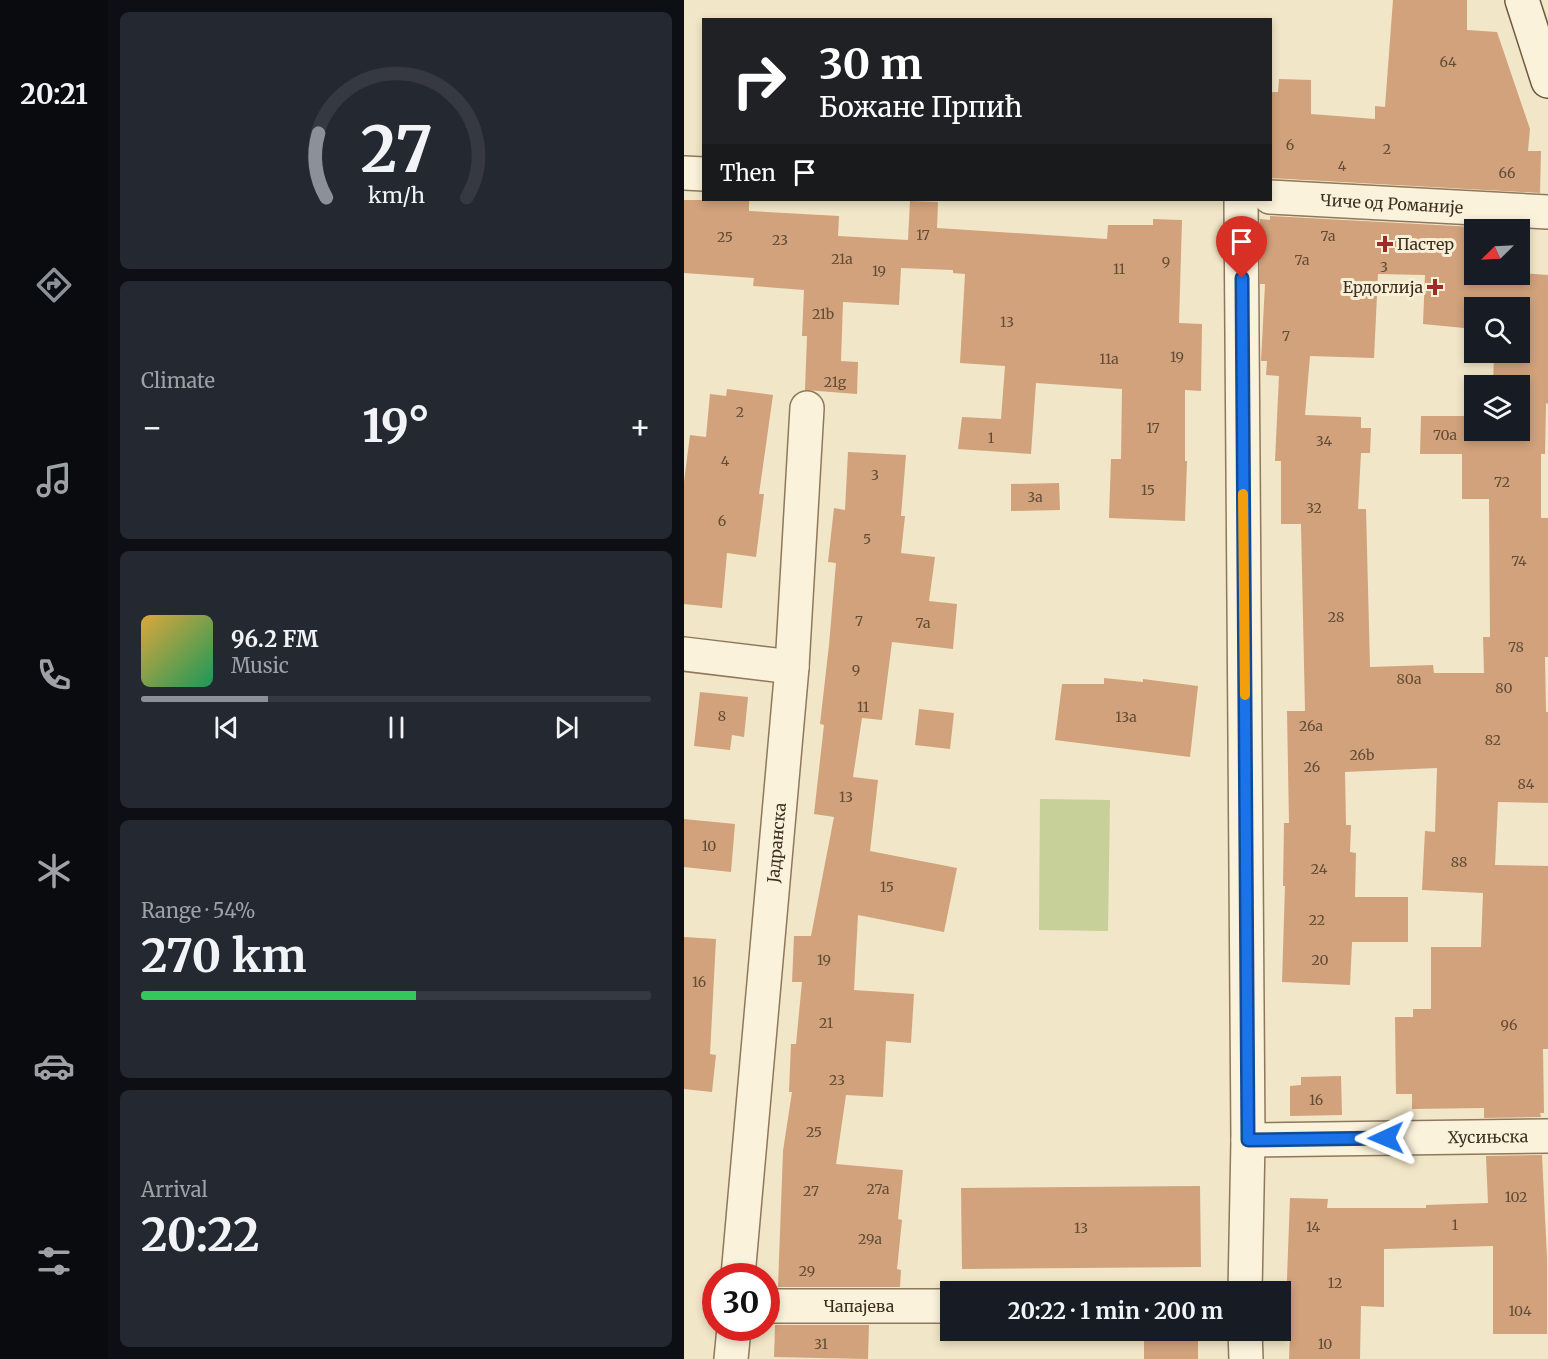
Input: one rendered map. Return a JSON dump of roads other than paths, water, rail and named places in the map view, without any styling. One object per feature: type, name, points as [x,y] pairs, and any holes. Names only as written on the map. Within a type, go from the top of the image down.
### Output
[{"type":"street","points":[[1522,0],[1548,81]]},
{"type":"street","points":[[684,173],[702,174]]},
{"type":"street","name":"Чиче од Романије","points":[[1272,197],[1548,212]]},
{"type":"street","points":[[1241,201],[1248,1140],[1245,1281]]},
{"type":"street","name":"Јадранска","points":[[739,1263],[792,667],[807,408]]},
{"type":"street","points":[[684,654],[792,667]]},
{"type":"street","name":"Хусињска","points":[[1248,1140],[1548,1136]]},
{"type":"street","name":"Чапајева","points":[[780,1306],[940,1306]]},
{"type":"street","points":[[731,1359],[733,1341]]},
{"type":"street","points":[[1245,1341],[1245,1359]]},
{"type":"place","name":"Пастер","points":[[1385,244]]},
{"type":"place","name":"Ердоглија","points":[[1435,287]]}]
